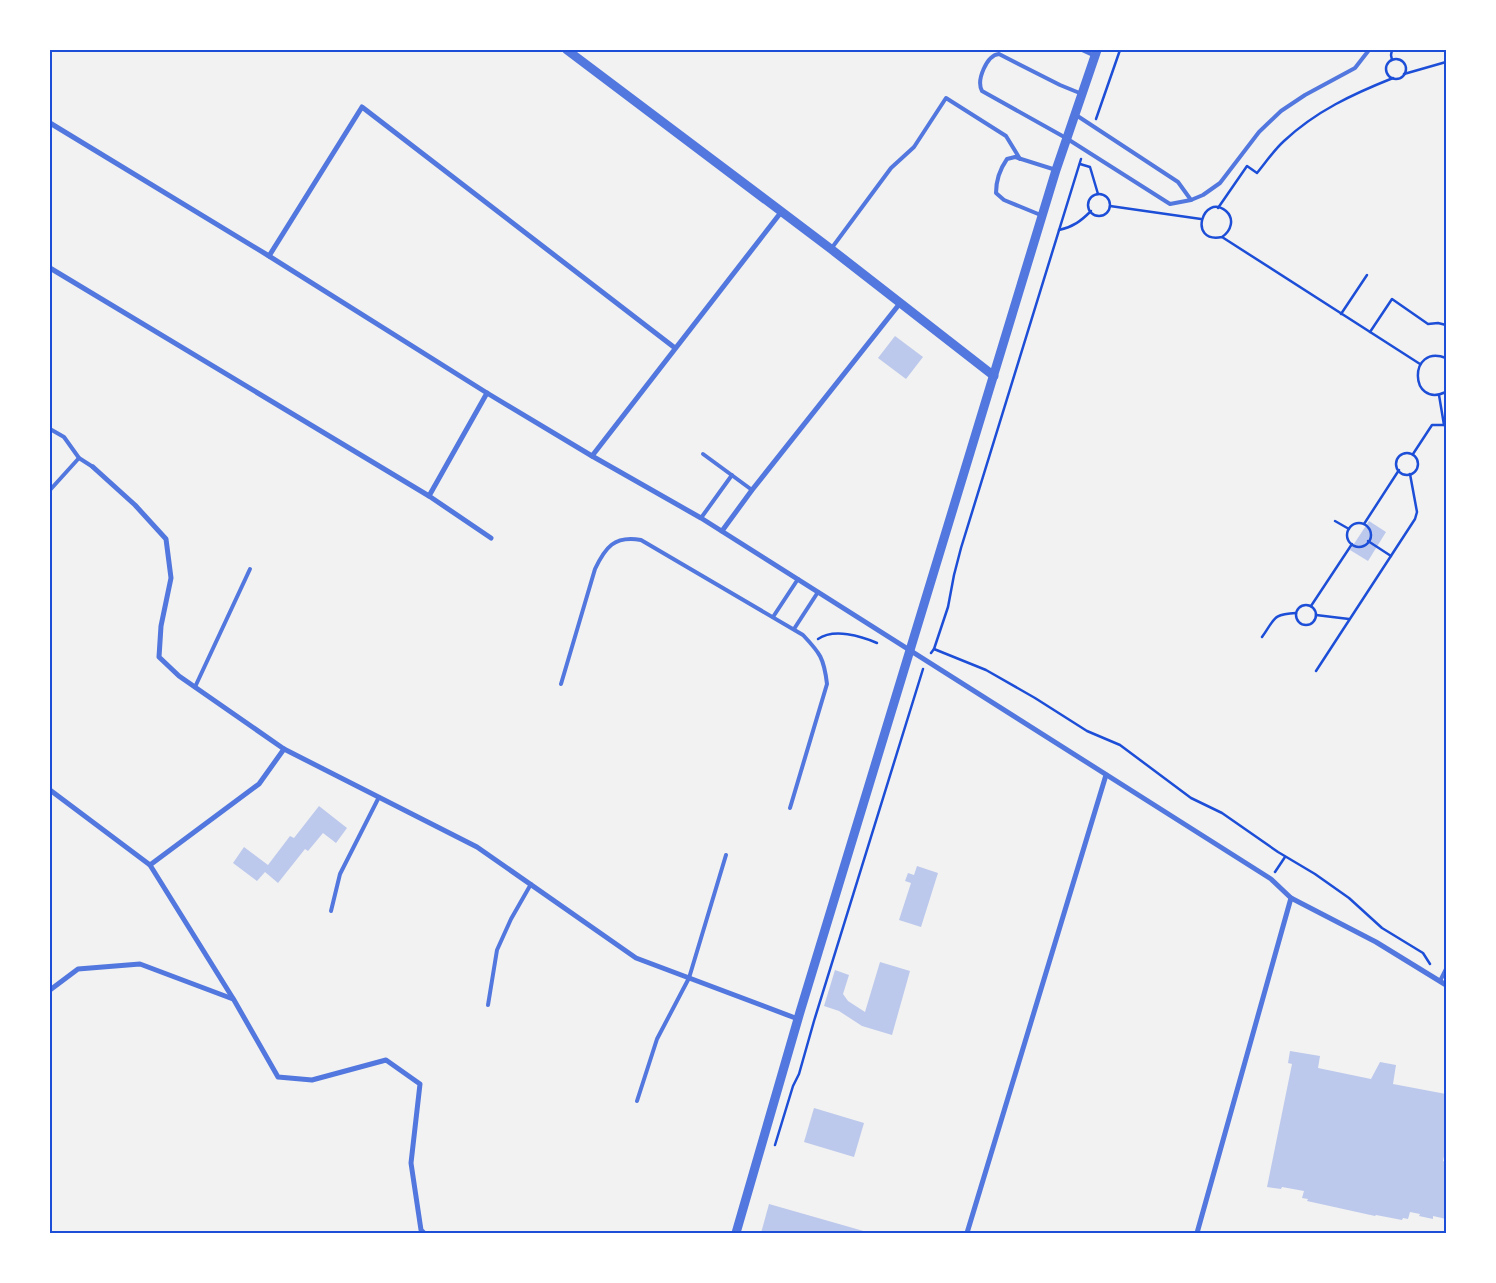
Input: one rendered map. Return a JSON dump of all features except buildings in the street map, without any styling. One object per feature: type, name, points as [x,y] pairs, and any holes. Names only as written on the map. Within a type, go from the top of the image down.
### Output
[{"type":"street","points":[[567,50],[782,211],[994,376]]},
{"type":"street","points":[[736,1233],[798,1019],[1056,170],[1096,53]]},
{"type":"street","points":[[268,256],[362,107],[675,348]]},
{"type":"street","points":[[50,123],[487,393],[722,531],[1271,879],[1291,898],[1376,942],[1446,985]]},
{"type":"street","points":[[592,456],[782,211]]},
{"type":"street","points":[[50,268],[429,496],[491,538]]},
{"type":"street","points":[[722,531],[752,490],[901,302]]},
{"type":"street","points":[[429,496],[487,393]]},
{"type":"street","points":[[93,467],[135,504],[166,539],[170,578],[161,626],[159,657],[179,676],[284,749],[478,847],[636,958],[798,1019]]},
{"type":"street","points":[[150,864],[259,784],[284,749]]},
{"type":"street","points":[[968,1233],[1106,775]]},
{"type":"street","points":[[50,790],[150,864],[234,1000],[278,1077],[312,1080],[386,1060],[420,1084],[411,1163],[421,1230],[424,1233]]},
{"type":"street","points":[[1197,1233],[1291,898]]},
{"type":"street","points":[[50,990],[78,969],[140,964],[234,1000]]},
{"type":"lane","points":[[1082,50],[1096,53]]},
{"type":"lane","points":[[1082,94],[999,54],[995,54],[990,58],[979,80],[982,91],[1066,138],[1170,204],[1191,200],[1203,195],[1220,183],[1259,132],[1281,111],[1355,68],[1369,50]]},
{"type":"lane","points":[[831,249],[891,168],[914,147],[946,98],[1006,136],[1020,159]]},
{"type":"lane","points":[[1074,114],[1178,182],[1191,200]]},
{"type":"lane","points":[[1043,216],[1004,200],[996,193],[996,184],[1003,164],[1007,159],[1015,157],[1056,170]]},
{"type":"lane","points":[[50,429],[64,437],[79,458],[93,467]]},
{"type":"lane","points":[[703,454],[752,490]]},
{"type":"lane","points":[[50,490],[79,458]]},
{"type":"lane","points":[[701,518],[732,475]]},
{"type":"lane","points":[[561,684],[595,569],[604,551],[618,541],[632,538],[641,540],[803,634],[825,664],[827,684],[790,808]]},
{"type":"lane","points":[[195,687],[250,569]]},
{"type":"lane","points":[[773,618],[798,579]]},
{"type":"lane","points":[[794,629],[818,592]]},
{"type":"lane","points":[[331,911],[340,874],[379,797]]},
{"type":"lane","points":[[637,1101],[656,1038],[689,978],[726,854]]},
{"type":"lane","points":[[488,1005],[497,950],[511,919],[531,884]]},
{"type":"lane","points":[[1440,980],[1446,969]]},
{"type":"path","points":[[1093,126],[1120,50]]},
{"type":"path","points":[[1392,50],[1392,60]]},
{"type":"path","points":[[1393,78],[1387,71],[1388,65],[1392,60],[1399,59],[1404,63],[1406,69],[1404,74]]},
{"type":"path","points":[[1218,208],[1247,166],[1257,173],[1282,142],[1304,124],[1334,104],[1393,78],[1399,78],[1404,74],[1446,62]]},
{"type":"path","points":[[773,1152],[793,1086],[799,1074],[925,660],[934,649],[948,606],[961,548],[1085,150]]},
{"type":"path","points":[[1080,164],[1090,167],[1098,194],[1107,198],[1110,206],[1108,211],[1102,215],[1095,215],[1091,212],[1089,206],[1090,200],[1098,194]]},
{"type":"path","points":[[1110,206],[1202,219]]},
{"type":"path","points":[[1222,237],[1229,230],[1231,220],[1226,211],[1218,208],[1209,210],[1202,219],[1201,226],[1207,235],[1222,237],[1420,364]]},
{"type":"path","points":[[1059,230],[1080,222],[1091,212]]},
{"type":"path","points":[[1341,314],[1367,275]]},
{"type":"path","points":[[1370,332],[1392,299],[1428,324],[1438,323],[1446,325]]},
{"type":"path","points":[[1446,358],[1431,356],[1420,364],[1417,370],[1418,383],[1426,392],[1439,395],[1446,392]]},
{"type":"path","points":[[1412,454],[1432,425],[1445,425],[1439,395]]},
{"type":"path","points":[[1406,453],[1412,454],[1417,459],[1417,466],[1410,474],[1399,470],[1397,462],[1400,456],[1406,453]]},
{"type":"path","points":[[1364,524],[1399,470]]},
{"type":"path","points":[[1316,672],[1415,519],[1417,512],[1410,474]]},
{"type":"path","points":[[1336,521],[1349,529]]},
{"type":"path","points":[[1356,524],[1367,526],[1370,533],[1368,542],[1360,546],[1352,544],[1347,536],[1349,529],[1356,524]]},
{"type":"path","points":[[1368,542],[1391,556]]},
{"type":"path","points":[[1311,606],[1352,544]]},
{"type":"path","points":[[1303,605],[1311,606],[1316,615],[1310,624],[1304,625],[1298,621],[1296,613],[1303,605]]},
{"type":"path","points":[[1262,637],[1280,614],[1296,613]]},
{"type":"path","points":[[1316,615],[1349,619]]},
{"type":"path","points":[[812,644],[821,637],[831,633],[867,638],[882,645]]},
{"type":"path","points":[[934,649],[986,670],[1087,731],[1120,745],[1191,798],[1222,813],[1349,898],[1382,928],[1423,954],[1440,980]]},
{"type":"path","points":[[1271,879],[1285,856]]}]
